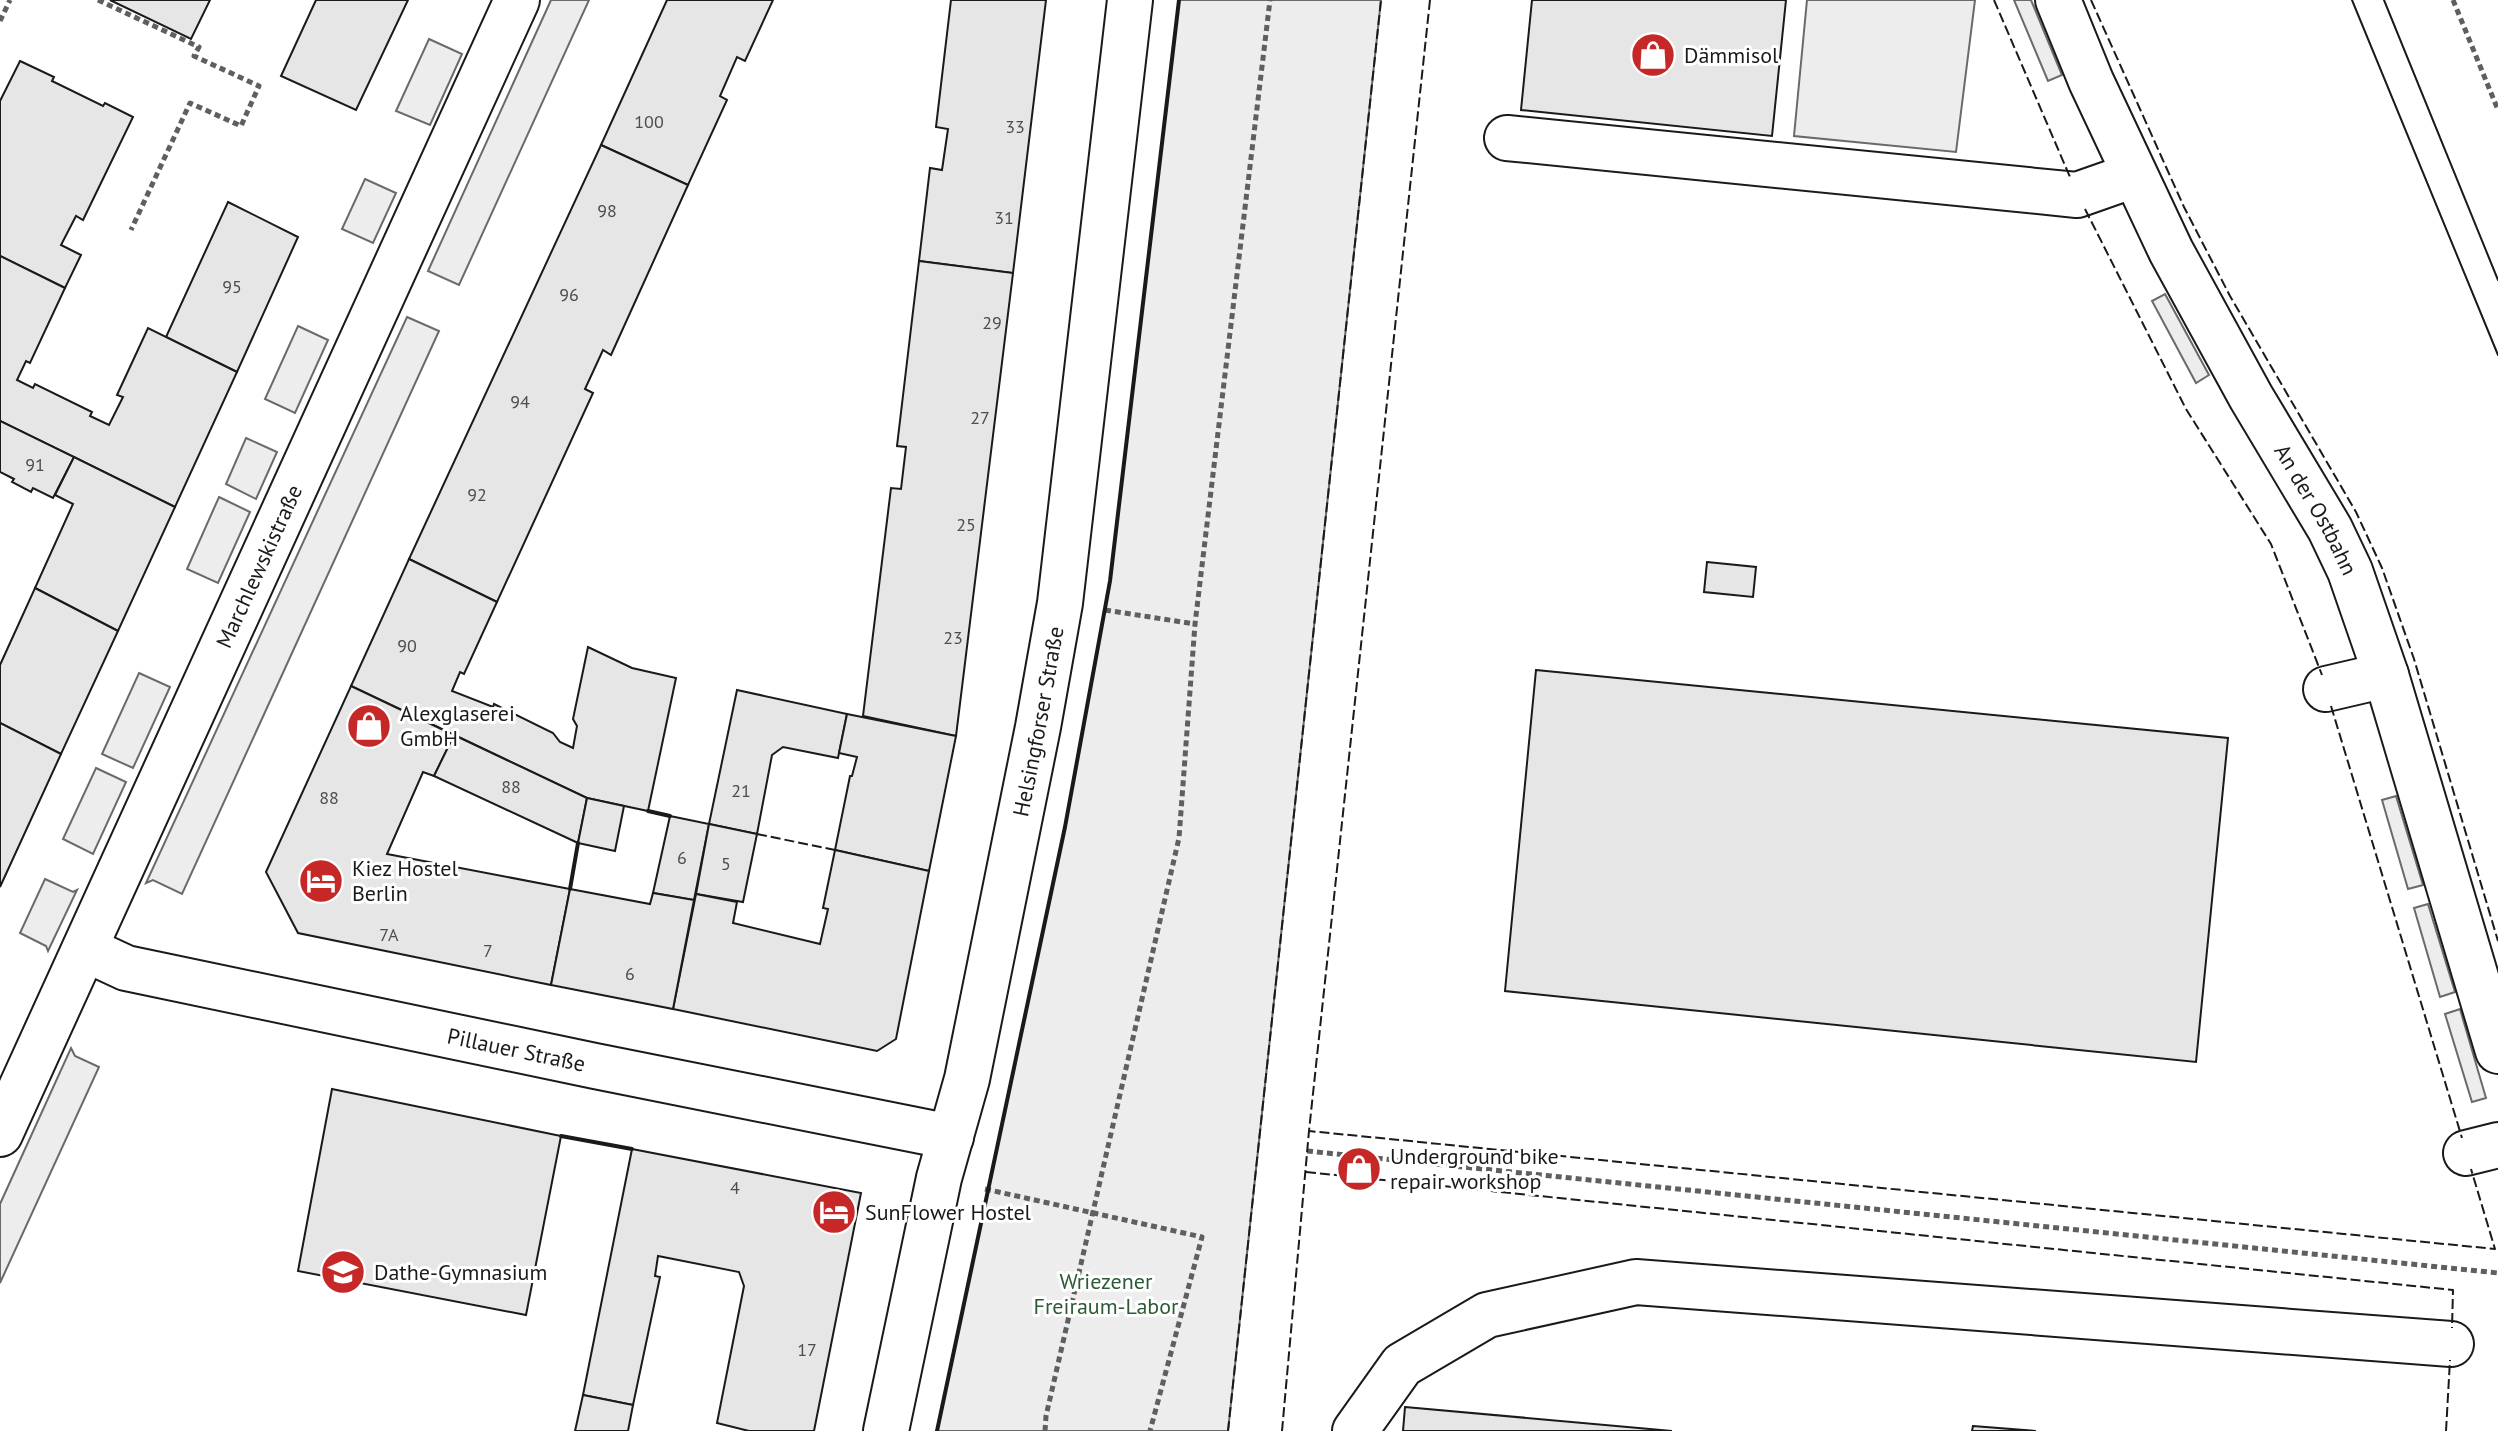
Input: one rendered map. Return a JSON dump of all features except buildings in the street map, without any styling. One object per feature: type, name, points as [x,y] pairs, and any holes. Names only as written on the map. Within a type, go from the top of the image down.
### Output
[{"type":"street","name":"Marchlewskistraße","points":[[0,1134],[517,0]]},
{"type":"street","name":"Helsingforser Straße","points":[[886,1431],[939,1178],[967,1079],[1060,603],[1130,0]]},
{"type":"street","name":"An der Ostbahn","points":[[2058,0],[2134,175],[2171,251],[2330,529],[2350,571],[2386,675],[2498,1051]]},
{"type":"street","points":[[1507,138],[2077,195],[2134,175]]},
{"type":"street","points":[[2326,689],[2386,675]]},
{"type":"street","name":"Pillauer Straße","points":[[85,949],[126,968],[951,1137]]},
{"type":"street","points":[[1355,1431],[1402,1365],[1487,1315],[1636,1282],[2451,1344]]},
{"type":"path","points":[[0,21],[10,0]]},
{"type":"path","points":[[98,0],[199,47],[194,56],[259,86],[241,126],[190,103],[131,230]]},
{"type":"path","points":[[1045,1431],[1179,838],[1195,624],[1270,0]]},
{"type":"path","points":[[2453,0],[2498,110]]},
{"type":"path","points":[[1060,603],[1195,624]]},
{"type":"path","points":[[1307,1151],[2498,1273]]},
{"type":"path","points":[[939,1178],[1202,1237],[1150,1431]]},
{"type":"shaded area","points":[[551,0],[589,0],[459,285],[428,271]]},
{"type":"shaded area","name":"Wriezener Freiraum-Labor","points":[[1179,0],[1381,0],[1228,1431],[937,1431],[1065,827],[1110,581]]},
{"type":"shaded area","points":[[1807,0],[1975,0],[1956,152],[1794,136]]},
{"type":"shaded area","points":[[2014,0],[2031,0],[2062,75],[2048,81]]},
{"type":"shaded area","points":[[429,39],[462,54],[430,125],[396,111]]},
{"type":"shaded area","points":[[365,179],[396,193],[373,243],[342,229]]},
{"type":"shaded area","points":[[2165,294],[2209,375],[2196,383],[2152,301]]},
{"type":"shaded area","points":[[407,317],[439,331],[182,894],[153,880],[146,883]]},
{"type":"shaded area","points":[[298,326],[328,340],[295,413],[265,399]]},
{"type":"shaded area","points":[[246,438],[277,452],[256,499],[226,484]]},
{"type":"shaded area","points":[[219,497],[250,512],[218,583],[187,569]]},
{"type":"shaded area","points":[[139,673],[170,687],[133,768],[102,754]]},
{"type":"shaded area","points":[[96,768],[126,782],[93,854],[63,839]]},
{"type":"shaded area","points":[[2396,796],[2423,885],[2408,889],[2382,800]]},
{"type":"shaded area","points":[[45,879],[73,892],[77,890],[48,951],[46,946],[20,933]]},
{"type":"shaded area","points":[[2428,904],[2455,992],[2440,997],[2414,908]]},
{"type":"shaded area","points":[[2460,1009],[2486,1098],[2472,1102],[2445,1014]]},
{"type":"shaded area","points":[[71,1048],[75,1056],[99,1067],[0,1283],[0,1204]]},
{"type":"tram line","points":[[2352,0],[2498,355]]},
{"type":"tram line","points":[[2384,0],[2498,280]]},
{"type":"fence","points":[[1228,1431],[1381,0]]},
{"type":"fence","points":[[1430,0],[1309,1131],[2495,1249],[2471,1169]]},
{"type":"fence","points":[[1994,0],[2070,177]]},
{"type":"fence","points":[[2091,0],[2184,207],[2230,296],[2356,512],[2382,568],[2414,659],[2498,941]]},
{"type":"fence","points":[[2085,209],[2186,409],[2271,544],[2322,675]]},
{"type":"fence","points":[[2331,706],[2462,1138]]},
{"type":"fence","points":[[757,834],[835,850]]},
{"type":"fence","points":[[1282,1431],[1309,1131]]},
{"type":"fence","points":[[1306,1172],[2453,1290],[2452,1328]]},
{"type":"fence","points":[[2446,1431],[2450,1360]]},
{"type":"wall","points":[[937,1431],[1065,827],[1110,581],[1179,0]]},
{"type":"wall","points":[[648,811],[670,816]]},
{"type":"wall","points":[[570,889],[578,843]]},
{"type":"wall","points":[[561,1136],[632,1149]]},
{"type":"place","name":"Dämmisol","points":[[1653,55]]},
{"type":"place","name":"Alexglaserei GmbH","points":[[369,726]]},
{"type":"place","name":"Kiez Hostel Berlin","points":[[321,881]]},
{"type":"place","name":"Underground bike repair workshop","points":[[1359,1169]]},
{"type":"place","name":"SunFlower Hostel","points":[[834,1212]]},
{"type":"place","name":"Dathe-Gymnasium","points":[[343,1272]]}]
